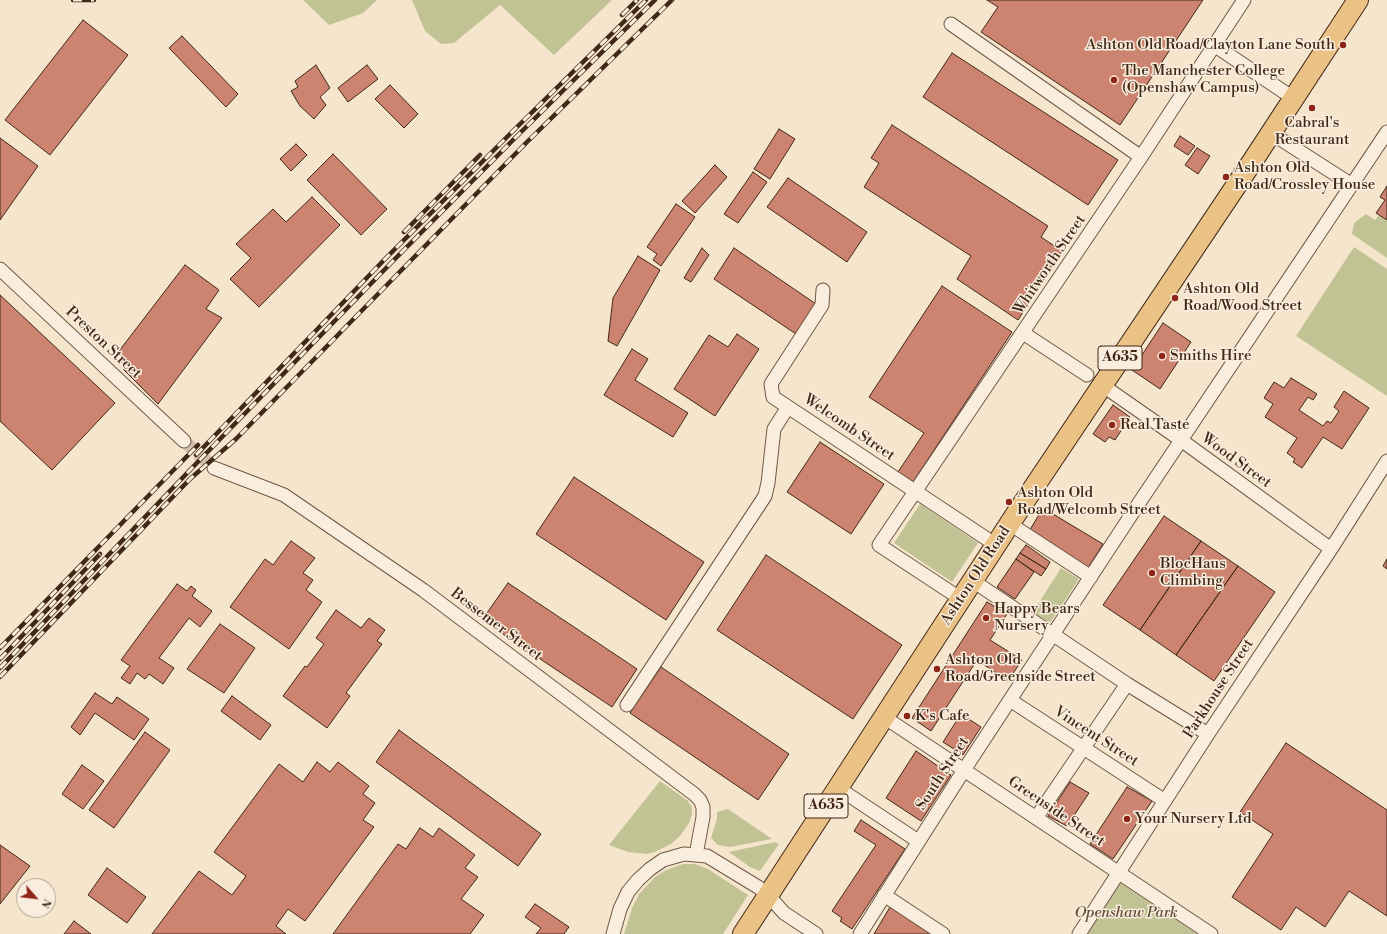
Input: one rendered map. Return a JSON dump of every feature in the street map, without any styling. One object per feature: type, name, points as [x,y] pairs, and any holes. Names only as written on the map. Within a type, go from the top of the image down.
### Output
[{"type":"highway","name":"Ashton Old Road","points":[[743,934],[1010,524],[1094,380],[1271,133],[1358,0]]},
{"type":"street","name":"Whitworth Street","points":[[961,600],[879,545],[1141,157],[1244,0]]},
{"type":"street","points":[[951,24],[1141,157]]},
{"type":"street","points":[[1214,45],[1293,98]]},
{"type":"street","name":"South Street","points":[[860,934],[964,770],[1181,440],[1387,132]]},
{"type":"street","points":[[1271,133],[1352,185]]},
{"type":"street","name":"Preston Street","points":[[0,269],[184,441]]},
{"type":"street","name":"Welcomb Street","points":[[823,290],[822,305],[771,384],[773,397],[996,545]]},
{"type":"street","name":"Wood Street","points":[[1023,333],[1181,440],[1331,550]]},
{"type":"street","points":[[627,705],[765,496],[768,483],[774,429],[788,407]]},
{"type":"street","name":"Parkhouse Street","points":[[1079,934],[1208,734],[1331,550],[1387,461]]},
{"type":"street","name":"Bessemer Street","points":[[214,468],[284,495],[423,590],[694,794],[700,800],[703,807],[703,817],[696,855]]},
{"type":"street","points":[[1010,524],[1091,577]]},
{"type":"street","points":[[973,581],[1127,684],[1208,734]]},
{"type":"street","points":[[1036,818],[1127,684]]},
{"type":"street","name":"Vincent Street","points":[[1010,700],[1165,801]]},
{"type":"street","name":"Greenside Street","points":[[884,717],[1210,934]]},
{"type":"street","points":[[838,788],[918,841]]},
{"type":"street","points":[[613,934],[620,908],[628,892],[638,880],[663,860],[684,854],[707,856],[768,895],[784,913],[816,934]]},
{"type":"street","points":[[884,895],[943,934]]},
{"type":"green space","points":[[303,0],[377,0],[363,13],[329,25]]},
{"type":"green space","points":[[412,0],[612,0],[554,55],[500,5],[454,43],[441,44],[425,31]]},
{"type":"green space","points":[[1366,214],[1375,220],[1379,215],[1387,220],[1387,258],[1352,234],[1354,223]]},
{"type":"green space","points":[[1354,247],[1387,269],[1387,396],[1296,336]]},
{"type":"green space","points":[[920,504],[978,543],[952,582],[894,543]]},
{"type":"green space","points":[[1061,568],[1079,579],[1050,623],[1033,612]]},
{"type":"green space","points":[[660,781],[688,801],[692,807],[692,814],[689,823],[680,836],[671,844],[655,852],[647,854],[628,852],[609,845]]},
{"type":"green space","points":[[728,809],[772,839],[730,847],[718,845],[711,838],[717,819],[717,812]]},
{"type":"green space","points":[[775,842],[779,844],[760,871],[750,867],[729,852]]},
{"type":"green space","points":[[683,864],[695,864],[708,869],[748,895],[723,934],[624,934],[632,908],[639,894],[655,877],[666,870]]},
{"type":"green space","name":"Openshaw Park","points":[[1120,883],[1197,934],[1087,934]]},
{"type":"building","name":"The Manchester College (Openshaw Campus)","points":[[987,0],[1203,0],[1120,125],[981,32],[998,7]]},
{"type":"building","points":[[83,20],[128,55],[50,155],[5,120]]},
{"type":"building","points":[[182,36],[238,94],[226,107],[169,48]]},
{"type":"building","points":[[952,53],[1118,160],[1088,205],[923,97]]},
{"type":"building","points":[[316,65],[330,88],[320,97],[326,105],[314,119],[300,106],[291,91],[298,87],[295,81]]},
{"type":"building","points":[[367,65],[378,79],[348,102],[338,88]]},
{"type":"building","points":[[390,85],[418,114],[404,128],[375,99]]},
{"type":"building","points":[[892,125],[1048,226],[1041,237],[1062,251],[1018,320],[957,279],[971,256],[864,187],[879,163],[871,158]]},
{"type":"building","points":[[779,129],[795,139],[770,179],[754,169]]},
{"type":"building","points":[[1180,136],[1195,146],[1188,155],[1174,146]]},
{"type":"building","points":[[0,138],[38,166],[0,220]]},
{"type":"building","points":[[296,144],[307,155],[291,171],[280,159]]},
{"type":"building","points":[[1197,148],[1210,156],[1198,174],[1185,165]]},
{"type":"building","points":[[333,154],[387,209],[361,235],[307,180]]},
{"type":"building","points":[[715,165],[727,177],[695,213],[682,201]]},
{"type":"building","points":[[753,172],[767,182],[738,223],[724,214]]},
{"type":"building","points":[[788,178],[867,232],[847,262],[767,207]]},
{"type":"building","points":[[1387,186],[1387,220],[1376,213],[1385,200],[1380,197]]},
{"type":"building","points":[[312,197],[340,225],[259,307],[230,279],[251,258],[236,244],[273,209],[286,222]]},
{"type":"building","points":[[676,204],[695,217],[661,266],[653,260],[657,254],[647,247]]},
{"type":"building","points":[[702,248],[709,255],[691,282],[684,278]]},
{"type":"building","points":[[734,248],[816,304],[796,334],[714,279]]},
{"type":"building","points":[[638,256],[660,270],[617,346],[608,341],[613,298]]},
{"type":"building","points":[[185,265],[219,290],[206,309],[222,318],[158,404],[124,370],[119,351]]},
{"type":"building","points":[[942,286],[1012,332],[913,482],[898,472],[924,433],[869,397]]},
{"type":"building","points":[[0,295],[115,403],[52,470],[0,421]]},
{"type":"building","name":"Smiths Hire","points":[[1163,323],[1191,342],[1160,389],[1132,370]]},
{"type":"building","points":[[737,334],[759,349],[715,416],[674,389],[709,335],[728,347]]},
{"type":"building","points":[[632,349],[648,359],[635,380],[688,413],[673,437],[604,395]]},
{"type":"building","points":[[1291,378],[1317,394],[1313,400],[1308,397],[1299,410],[1323,426],[1327,421],[1331,423],[1339,411],[1334,407],[1344,391],[1369,408],[1342,449],[1323,437],[1302,468],[1293,462],[1295,459],[1287,453],[1297,438],[1265,417],[1273,404],[1264,398],[1274,382],[1284,388]]},
{"type":"building","name":"Real Taste","points":[[1113,405],[1130,417],[1115,440],[1109,437],[1105,442],[1093,434]]},
{"type":"building","points":[[820,442],[884,484],[851,534],[787,492]]},
{"type":"building","points":[[574,477],[704,562],[666,620],[536,534]]},
{"type":"building","points":[[1043,508],[1103,544],[1086,571],[1028,533]]},
{"type":"building","name":"BlocHaus Climbing","points":[[1164,516],[1201,541],[1140,630],[1103,605]]},
{"type":"building","points":[[291,541],[315,558],[303,573],[313,580],[306,590],[322,602],[289,649],[230,607],[265,559],[273,565]]},
{"type":"building","points":[[1201,541],[1238,566],[1176,655],[1140,630]]},
{"type":"building","points":[[1026,545],[1050,562],[1046,569],[1020,553]]},
{"type":"building","points":[[1020,553],[1046,569],[1041,576],[1016,559]]},
{"type":"building","points":[[766,555],[902,645],[853,719],[717,630]]},
{"type":"building","points":[[1016,559],[1034,572],[1015,599],[997,587]]},
{"type":"building","points":[[1387,559],[1387,569],[1383,566]]},
{"type":"building","points":[[1238,566],[1275,592],[1214,681],[1176,655]]},
{"type":"building","points":[[508,583],[637,669],[612,707],[482,620]]},
{"type":"building","points":[[177,584],[187,591],[191,586],[196,590],[192,596],[212,611],[200,627],[189,618],[159,658],[174,668],[163,684],[149,674],[145,679],[137,673],[130,684],[121,678],[130,666],[121,660]]},
{"type":"building","points":[[987,602],[1007,614],[990,640],[1022,660],[1008,681],[977,660],[931,731],[912,718]]},
{"type":"building","points":[[336,610],[361,628],[369,618],[385,630],[377,641],[382,644],[346,693],[350,696],[327,728],[283,696],[305,666],[307,667],[324,644],[316,638]]},
{"type":"building","points":[[220,624],[255,648],[224,693],[187,669]]},
{"type":"building","points":[[661,667],[789,754],[758,800],[630,713]]},
{"type":"building","points":[[95,693],[112,704],[117,697],[149,719],[134,740],[95,713],[80,735],[71,727]]},
{"type":"building","points":[[232,696],[271,725],[260,740],[221,711]]},
{"type":"building","points":[[961,714],[981,727],[963,755],[943,742]]},
{"type":"building","points":[[399,730],[541,834],[518,866],[376,762]]},
{"type":"building","points":[[145,732],[170,750],[114,828],[89,810]]},
{"type":"building","points":[[1286,743],[1387,810],[1387,916],[1349,891],[1325,927],[1296,907],[1281,930],[1232,897],[1273,834],[1240,812]]},
{"type":"building","points":[[916,751],[951,775],[921,821],[886,798]]},
{"type":"building","points":[[317,762],[330,772],[338,762],[369,786],[363,794],[375,803],[363,820],[374,827],[305,921],[288,909],[276,926],[286,934],[152,934],[199,871],[232,895],[246,876],[214,852],[279,764],[303,782]]},
{"type":"building","points":[[82,765],[104,781],[83,809],[62,794]]},
{"type":"building","points":[[1070,782],[1089,793],[1067,826],[1048,816]]},
{"type":"building","points":[[1127,787],[1152,801],[1113,859],[1090,844]]},
{"type":"building","points":[[861,820],[905,849],[852,929],[840,921],[842,918],[832,911],[876,845],[854,831]]},
{"type":"building","points":[[420,828],[433,837],[439,828],[475,855],[465,868],[478,877],[461,899],[484,915],[470,934],[333,934],[398,844],[406,849]]},
{"type":"building","points":[[0,845],[30,866],[21,878],[16,878],[16,884],[0,904]]},
{"type":"building","points":[[107,868],[146,897],[127,923],[88,895]]},
{"type":"building","points":[[535,904],[569,927],[564,934],[536,934],[541,928],[525,917]]},
{"type":"building","points":[[890,907],[931,934],[874,934]]},
{"type":"building","points":[[74,921],[91,934],[64,934]]},
{"type":"tunnel","points":[[184,441],[214,468]]},
{"type":"railway","points":[[73,0],[94,0]]},
{"type":"railway","points":[[622,15],[637,0]]},
{"type":"railway","points":[[196,455],[385,259],[646,0]]},
{"type":"railway","points":[[0,668],[390,264],[655,0]]},
{"type":"railway","points":[[0,677],[190,479],[236,439],[527,142],[672,0]]},
{"type":"railway","points":[[404,232],[480,155]]},
{"type":"railway","points":[[0,648],[198,445]]},
{"type":"railway","points":[[0,659],[100,554]]},
{"type":"place","name":"Ashton Old Road/Clayton Lane South","points":[[1343,45]]},
{"type":"place","name":"The Manchester College (Openshaw Campus)","points":[[1114,80]]},
{"type":"place","name":"Cabral's Restaurant","points":[[1312,108]]},
{"type":"place","name":"Ashton Old Road/Crossley House","points":[[1226,177]]},
{"type":"place","name":"Ashton Old Road/Wood Street","points":[[1175,298]]},
{"type":"place","name":"Smiths Hire","points":[[1162,356]]},
{"type":"place","name":"Real Taste","points":[[1112,425]]},
{"type":"place","name":"Ashton Old Road/Welcomb Street","points":[[1009,502]]},
{"type":"place","name":"BlocHaus Climbing","points":[[1152,573]]},
{"type":"place","name":"Happy Bears Nursery","points":[[986,618]]},
{"type":"place","name":"Ashton Old Road/Greenside Street","points":[[937,669]]},
{"type":"place","name":"K's Cafe","points":[[907,716]]},
{"type":"place","name":"Your Nursery Ltd","points":[[1127,819]]}]
